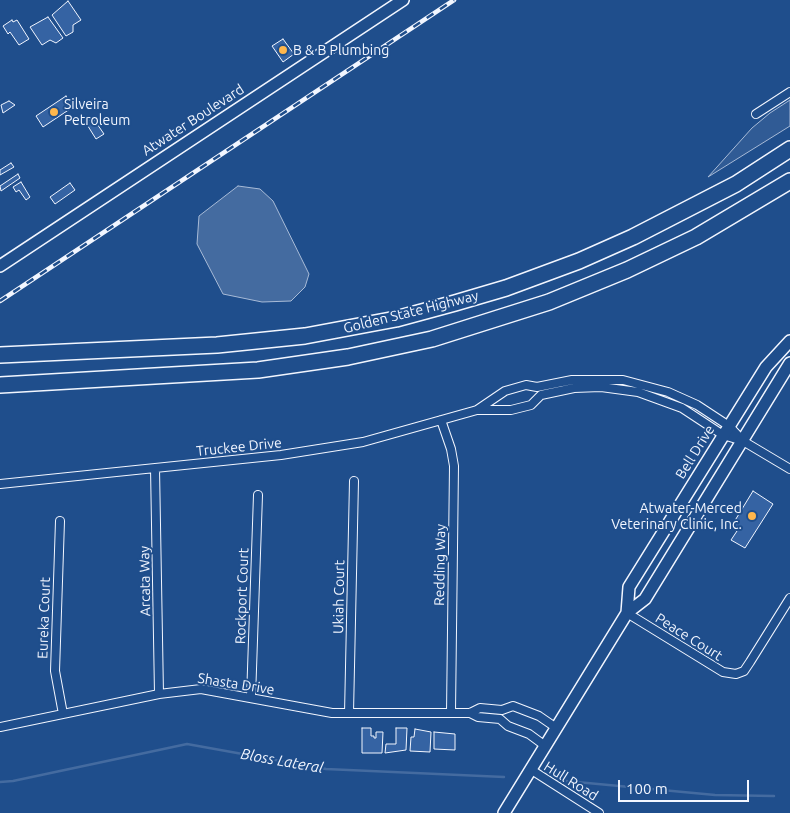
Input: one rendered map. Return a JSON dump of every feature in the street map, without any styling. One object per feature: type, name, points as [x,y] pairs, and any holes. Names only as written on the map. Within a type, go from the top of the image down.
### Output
[{"type":"highway","name":"Golden State Highway","points":[[0,355],[217,345],[305,336],[349,329],[447,306],[506,288],[580,261],[633,237],[736,184],[790,149]]},
{"type":"highway","name":"Golden State Highway","points":[[0,385],[258,370],[348,357],[432,339],[540,305],[627,270],[696,237],[790,181]]},
{"type":"street","name":"Atwater Boulevard","points":[[0,266],[403,0]]},
{"type":"street","points":[[756,114],[790,92]]},
{"type":"street","name":"Bell Drive","points":[[627,613],[629,587],[766,367],[790,341]]},
{"type":"street","name":"Bell Drive","points":[[504,813],[555,727],[627,613],[645,599],[790,364]]},
{"type":"street","name":"Truckee Drive","points":[[477,410],[486,402],[496,399],[505,390],[526,385],[537,387],[623,380],[684,398],[726,430],[790,469]]},
{"type":"street","name":"Truckee Drive","points":[[0,484],[281,455],[363,442],[477,410],[511,410],[532,405],[541,395],[588,384],[626,390],[652,397],[682,408],[726,430]]},
{"type":"street","points":[[526,385],[534,393],[532,405]]},
{"type":"street","points":[[652,397],[655,388]]},
{"type":"street","points":[[505,390],[502,402],[511,410]]},
{"type":"street","name":"Redding Way","points":[[441,420],[451,448],[454,466],[451,712]]},
{"type":"street","name":"Arcata Way","points":[[155,468],[159,694]]},
{"type":"street","name":"Ukiah Court","points":[[350,713],[354,481]]},
{"type":"street","name":"Rockport Court","points":[[251,698],[258,495]]},
{"type":"street","name":"Eureka Court","points":[[60,521],[55,670],[63,714]]},
{"type":"street","name":"Peace Court","points":[[627,613],[722,672],[736,674],[744,670],[750,662],[790,598]]},
{"type":"street","name":"Shasta Drive","points":[[0,726],[159,694],[201,689],[332,713],[470,713],[478,717],[500,719],[508,726],[529,734],[544,745]]},
{"type":"street","name":"Shasta Drive","points":[[470,713],[480,708],[502,710],[512,706],[539,716],[555,727]]},
{"type":"street","points":[[500,719],[499,715],[502,710]]},
{"type":"street","name":"Hull Road","points":[[530,769],[599,813]]},
{"type":"shaded area","points":[[790,100],[790,126],[708,177],[752,128]]},
{"type":"shaded area","points":[[238,186],[260,189],[273,201],[309,274],[305,287],[291,301],[262,302],[223,294],[197,244],[199,216]]},
{"type":"building","points":[[68,1],[81,20],[73,25],[73,32],[66,36],[52,15]]},
{"type":"building","points":[[48,17],[63,38],[56,43],[50,40],[42,45],[30,27]]},
{"type":"building","points":[[12,20],[13,22],[17,20],[29,39],[19,45],[3,26]]},
{"type":"building","name":"B & B Plumbing","points":[[283,39],[294,54],[283,62],[272,46]]},
{"type":"building","name":"Silveira Petroleum","points":[[66,96],[73,107],[43,127],[36,116]]},
{"type":"building","points":[[9,101],[15,105],[3,113],[1,105]]},
{"type":"building","points":[[93,118],[104,134],[96,139],[86,123]]},
{"type":"building","points":[[11,163],[14,167],[0,175],[0,170]]},
{"type":"building","points":[[18,174],[20,178],[1,191],[0,186]]},
{"type":"building","points":[[21,182],[30,197],[26,200],[19,190],[16,192],[13,187]]},
{"type":"building","points":[[70,183],[75,190],[55,204],[50,197]]},
{"type":"building","name":"Atwater-Merced Veterinary Clinic, Inc.","points":[[753,491],[773,504],[745,548],[731,540],[737,531],[731,527]]},
{"type":"building","points":[[362,728],[371,728],[371,736],[374,736],[374,738],[376,738],[376,732],[383,732],[382,753],[362,753]]},
{"type":"building","points":[[396,728],[407,728],[406,750],[385,753],[386,744],[396,744]]},
{"type":"building","points":[[415,729],[431,732],[430,752],[410,751],[411,737],[414,737]]},
{"type":"building","points":[[434,732],[455,734],[455,750],[434,749]]},
{"type":"waterway","name":"Bloss Lateral","points":[[0,782],[13,781],[187,744],[326,769],[504,777]]},
{"type":"waterway","name":"Bloss Lateral","points":[[566,781],[715,795],[774,796]]},
{"type":"railway","points":[[0,301],[454,0]]},
{"type":"place","name":"B & B Plumbing","points":[[283,50]]},
{"type":"place","name":"Silveira Petroleum","points":[[54,112]]},
{"type":"place","name":"Atwater-Merced Veterinary Clinic, Inc.","points":[[752,516]]}]
